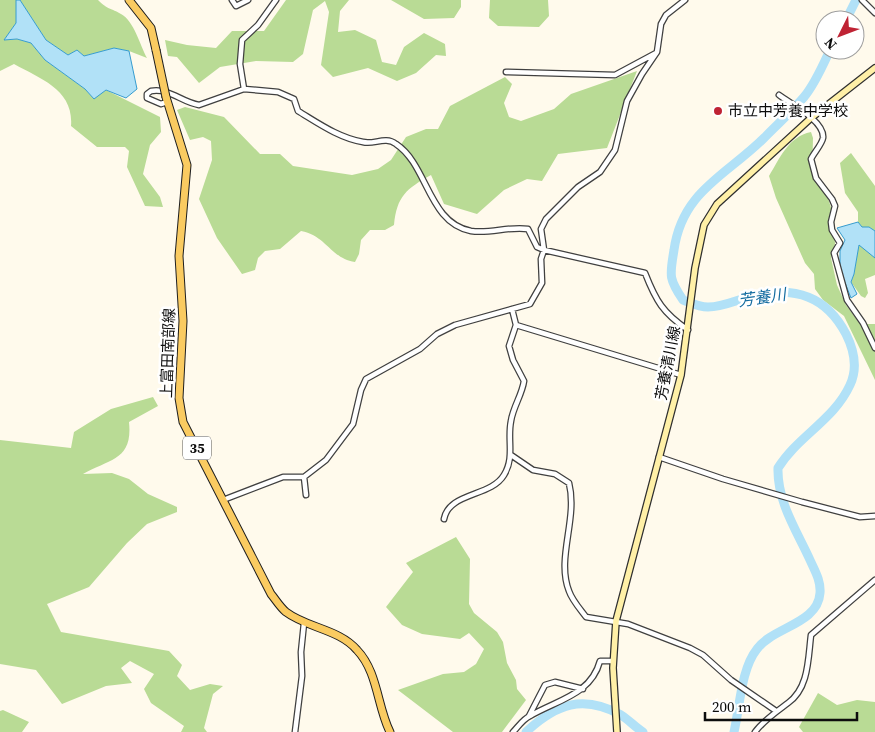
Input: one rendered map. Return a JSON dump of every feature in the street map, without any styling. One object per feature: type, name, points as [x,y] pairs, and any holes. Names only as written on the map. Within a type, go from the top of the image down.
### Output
[{"type":"main road","name":"上富田南部線","points":[[129,0],[146,19],[151,28],[166,100],[187,165],[180,256],[183,298],[181,409],[183,422],[271,594],[284,610],[304,623],[342,638],[358,650],[365,660],[373,679],[390,732]]},
{"type":"main road","name":"芳養清川線","points":[[617,732],[613,660],[616,621],[681,375],[692,289],[704,225],[709,214],[809,116],[875,68]]},
{"type":"street","points":[[232,0],[236,6],[248,0]]},
{"type":"street","points":[[244,89],[240,64],[242,40],[258,26],[276,0]]},
{"type":"street","points":[[223,500],[283,477],[304,477],[326,460],[353,424],[358,397],[366,379],[420,349],[443,331],[455,325],[530,304],[542,283],[541,259],[544,250],[541,229],[546,219],[578,186],[600,172],[615,150],[627,101],[657,52],[661,24],[666,15],[685,0]]},
{"type":"street","points":[[862,0],[875,14]]},
{"type":"street","points":[[506,72],[615,75],[657,52]]},
{"type":"street","points":[[166,100],[161,104],[147,98],[147,94],[151,91],[167,91],[192,104],[199,105],[244,89],[285,93],[294,99],[298,111],[347,138],[365,143],[389,140],[409,156],[442,212],[459,227],[480,232],[528,229],[537,247],[544,250],[645,273],[656,300],[669,318],[688,330]]},
{"type":"street","points":[[779,95],[818,121],[822,128],[823,139],[811,159],[816,178],[835,206],[831,222],[832,230],[840,243],[834,253],[838,274],[847,300],[863,323],[875,348]]},
{"type":"street","points":[[444,519],[446,510],[455,503],[494,485],[504,475],[511,455],[511,419],[524,380],[513,360],[509,346],[516,325],[512,309]]},
{"type":"street","points":[[516,325],[681,375]]},
{"type":"street","points":[[511,455],[533,470],[555,474],[569,483],[572,515],[565,560],[569,591],[586,616],[616,621],[653,632],[690,648],[703,655],[731,680],[776,711]]},
{"type":"street","points":[[659,458],[802,502],[860,517],[875,516]]},
{"type":"street","points":[[304,477],[306,495]]},
{"type":"street","points":[[755,732],[776,711],[796,695],[803,685],[811,635],[875,580]]},
{"type":"street","points":[[295,732],[302,676],[301,652],[304,623]]},
{"type":"street","points":[[529,716],[583,689],[593,679],[600,661],[613,660]]},
{"type":"street","points":[[513,732],[529,716],[545,685],[555,682],[583,689]]},
{"type":"green space","points":[[0,0],[16,0],[16,23],[4,40],[17,39],[31,43],[45,60],[85,89],[93,98],[106,90],[160,117],[161,132],[150,145],[143,174],[160,197],[163,207],[145,206],[127,167],[129,151],[125,147],[97,147],[71,126],[71,114],[67,103],[54,87],[14,64],[0,71]]},
{"type":"green space","points":[[20,0],[98,0],[126,17],[147,58],[114,48],[84,56],[77,50],[68,55],[46,40]]},
{"type":"green space","points":[[286,0],[349,0],[340,11],[338,32],[355,30],[376,40],[382,62],[396,65],[404,47],[424,33],[445,44],[446,56],[436,55],[416,73],[397,81],[368,68],[333,77],[321,65],[329,12],[325,1],[313,10],[303,54],[293,62],[256,61],[220,67],[199,83],[177,57],[168,56],[165,40],[187,45],[216,48],[232,31],[264,31]]},
{"type":"green space","points":[[391,0],[461,0],[461,7],[454,18],[424,19]]},
{"type":"green space","points":[[490,0],[548,0],[549,16],[539,27],[498,26],[489,18]]},
{"type":"green space","points":[[637,71],[607,148],[558,154],[542,181],[527,179],[504,190],[477,214],[444,204],[431,175],[404,194],[395,215],[394,225],[385,230],[370,230],[361,240],[359,254],[355,262],[340,256],[317,237],[301,231],[280,249],[265,251],[258,258],[255,270],[242,274],[217,238],[199,199],[212,160],[211,141],[203,137],[190,140],[177,110],[185,107],[224,117],[260,154],[280,154],[293,166],[352,175],[378,169],[391,160],[406,137],[426,129],[438,129],[450,106],[505,77],[512,84],[504,103],[509,117],[521,121],[554,109],[571,94]]},
{"type":"green space","points":[[811,132],[813,138],[812,175],[827,195],[834,217],[835,244],[831,258],[837,285],[846,305],[860,324],[875,324],[875,380],[844,316],[823,300],[815,289],[814,274],[805,263],[776,198],[769,176],[781,155],[791,143],[796,138]]},
{"type":"green space","points":[[851,153],[875,186],[875,231],[869,227],[862,227],[858,222],[858,212],[845,193],[840,163]]},
{"type":"green space","points":[[859,244],[875,258],[875,275],[865,279],[868,293],[865,298],[861,296],[851,282]]},
{"type":"green space","points":[[153,397],[158,406],[129,422],[127,444],[118,457],[83,474],[112,473],[129,479],[148,494],[177,507],[177,512],[147,524],[127,543],[89,587],[47,604],[61,632],[169,651],[182,665],[177,676],[190,690],[210,684],[223,686],[213,694],[204,728],[207,732],[181,732],[184,726],[151,703],[144,689],[154,674],[130,661],[121,668],[132,683],[106,686],[62,704],[36,670],[0,664],[0,440],[71,448],[74,432],[111,409]]},
{"type":"green space","points":[[456,537],[470,559],[469,604],[474,613],[497,632],[503,642],[507,663],[516,680],[517,689],[526,700],[502,732],[453,732],[398,690],[443,674],[464,672],[476,664],[484,649],[469,633],[460,639],[422,634],[402,625],[386,607],[413,572],[406,563]]},
{"type":"green space","points":[[818,693],[837,705],[857,700],[875,702],[875,732],[803,732],[799,727]]},
{"type":"green space","points":[[3,710],[29,722],[22,732],[0,732],[0,711]]},
{"type":"water","points":[[16,0],[20,0],[46,40],[68,55],[77,50],[84,56],[114,48],[129,51],[137,89],[126,98],[106,90],[94,99],[85,89],[45,60],[31,43],[17,39],[4,40],[16,23]]},
{"type":"water","points":[[858,222],[862,227],[869,227],[875,231],[875,258],[859,245],[851,282],[857,294],[851,298],[840,270],[840,251],[845,240],[837,228]]},
{"type":"waterway","name":"芳養川","points":[[851,10],[856,0]]},
{"type":"waterway","name":"芳養川","points":[[734,732],[744,677],[757,649],[773,635],[803,619],[812,612],[817,603],[820,593],[819,580],[784,504],[778,468],[795,446],[835,408],[843,397],[852,379],[854,359],[849,340],[838,321],[829,311],[808,297],[784,292],[771,293],[750,296],[720,306],[708,307],[695,305],[683,300],[671,276],[674,250],[686,213],[696,198],[764,138],[799,102],[808,92],[825,60]]},
{"type":"waterway","name":"芳養川","points":[[526,732],[537,722],[559,709],[570,705],[582,704],[594,705],[621,715],[643,732]]},
{"type":"place","name":"市立中芳養中学校","points":[[718,111]]}]
